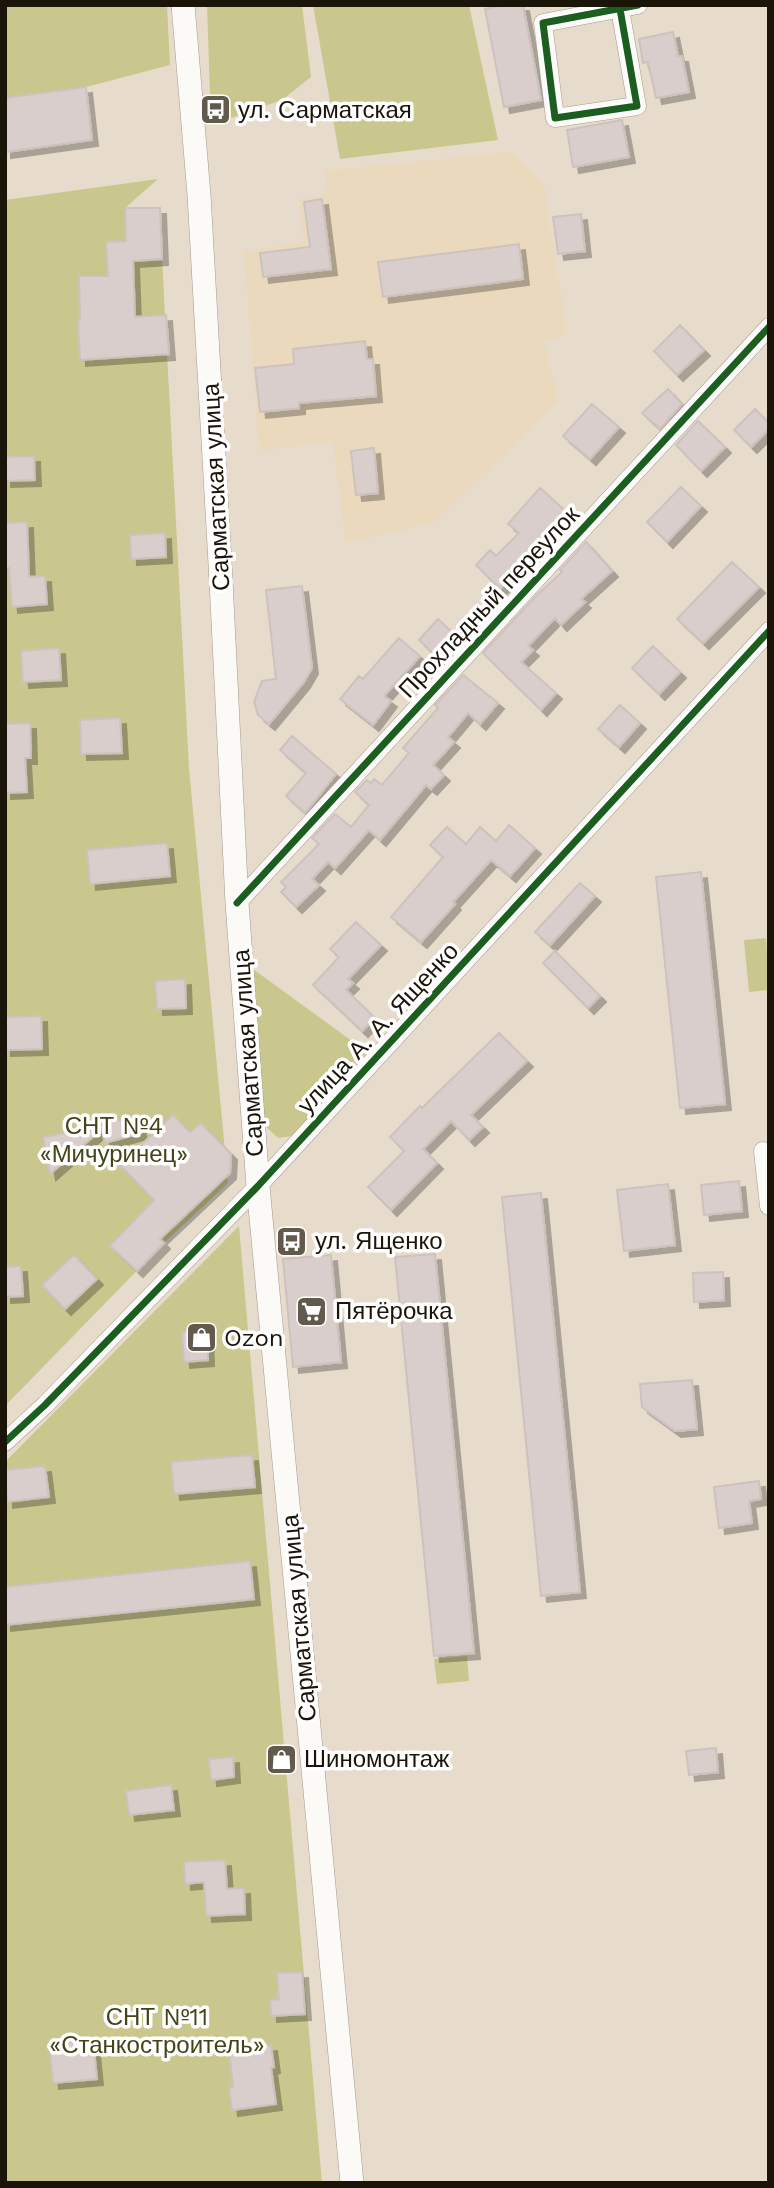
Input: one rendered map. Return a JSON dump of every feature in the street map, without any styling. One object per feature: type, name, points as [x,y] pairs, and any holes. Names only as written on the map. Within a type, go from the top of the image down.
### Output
[{"type":"main road","name":"Сарматская улица","points":[[183,5],[199,195],[237,903],[258,1186],[352,2183]]},
{"type":"street","points":[[620,9],[637,106],[555,118],[543,23],[638,5]]},
{"type":"street","name":"Прохладный переулок","points":[[237,903],[769,327]]},
{"type":"street","name":"улица А. А. Ященко","points":[[5,1441],[45,1405],[258,1186],[769,631]]},
{"type":"street","points":[[763,1151],[769,1206]]},
{"type":"shaded area","points":[[513,152],[544,185],[567,334],[544,342],[559,400],[433,523],[345,543],[333,442],[259,451],[244,252],[304,242],[299,199],[327,195],[325,171]]},
{"type":"green space","points":[[5,5],[167,5],[170,65],[86,87],[5,98]]},
{"type":"green space","points":[[207,5],[302,5],[311,77],[282,100],[211,125]]},
{"type":"green space","points":[[313,5],[469,5],[498,140],[340,159]]},
{"type":"green space","name":"СНТ №4 «Мичуринец»","points":[[158,179],[125,208],[161,239],[189,768],[228,1183],[162,1245],[5,1406],[5,200]]},
{"type":"green space","points":[[766,938],[769,990],[749,992],[744,940]]},
{"type":"green space","points":[[253,969],[367,1052],[293,1136],[278,1138],[262,1123]]},
{"type":"green space","name":"СНТ №11 «Станкостроитель»","points":[[239,1226],[322,2183],[5,2183],[5,1462]]},
{"type":"green space","points":[[467,1656],[469,1681],[437,1684],[434,1659]]},
{"type":"building","points":[[523,5],[541,100],[504,107],[485,9]]},
{"type":"building","points":[[673,32],[678,56],[682,56],[689,92],[656,98],[648,62],[643,63],[639,39]]},
{"type":"building","points":[[86,87],[92,140],[5,152],[5,98]]},
{"type":"building","points":[[622,120],[629,157],[573,167],[567,130]]},
{"type":"building","points":[[322,199],[331,269],[263,277],[260,253],[310,247],[304,202]]},
{"type":"building","points":[[125,208],[160,208],[162,259],[133,261],[135,317],[166,315],[169,354],[80,360],[79,276],[108,276],[106,242],[126,241]]},
{"type":"building","points":[[581,214],[585,251],[558,254],[553,217]]},
{"type":"building","points":[[519,244],[523,279],[383,297],[378,262]]},
{"type":"building","points":[[680,325],[704,350],[677,375],[654,351]]},
{"type":"building","points":[[365,341],[367,359],[373,359],[376,396],[299,403],[299,408],[260,412],[255,368],[294,364],[293,349]]},
{"type":"building","points":[[668,389],[682,404],[660,429],[642,413]]},
{"type":"building","points":[[592,404],[619,427],[590,459],[563,436]]},
{"type":"building","points":[[755,409],[769,423],[769,429],[751,447],[734,430]]},
{"type":"building","points":[[698,421],[725,447],[701,471],[676,445]]},
{"type":"building","points":[[374,448],[378,493],[356,495],[351,451]]},
{"type":"building","points":[[34,456],[35,480],[5,481],[5,457]]},
{"type":"building","points":[[681,487],[701,506],[667,542],[647,522]]},
{"type":"building","points":[[540,488],[569,514],[500,589],[476,565],[490,550],[496,556],[519,533],[508,524]]},
{"type":"building","points":[[27,522],[29,577],[45,576],[47,604],[12,607],[9,568],[5,568],[5,523]]},
{"type":"building","points":[[165,533],[166,557],[131,559],[130,535]]},
{"type":"building","points":[[586,542],[612,571],[581,599],[585,602],[561,625],[555,618],[528,646],[533,650],[521,662],[556,693],[541,710],[483,653],[562,572],[560,570]]},
{"type":"building","points":[[732,562],[759,587],[703,643],[677,619]]},
{"type":"building","points":[[302,586],[312,668],[304,682],[269,724],[258,715],[254,702],[262,681],[276,679],[266,590]]},
{"type":"building","points":[[438,619],[455,635],[436,656],[419,640]]},
{"type":"building","points":[[399,638],[420,656],[384,696],[391,701],[373,725],[340,699],[359,676],[363,679]]},
{"type":"building","points":[[653,646],[680,672],[659,694],[632,668]]},
{"type":"building","points":[[59,648],[61,680],[23,682],[21,651]]},
{"type":"building","points":[[463,675],[498,703],[480,724],[468,713],[448,737],[454,742],[433,765],[444,775],[431,789],[426,785],[380,840],[369,830],[335,868],[328,862],[312,879],[319,885],[296,907],[281,892],[286,887],[281,882],[319,844],[312,838],[335,814],[351,827],[369,805],[355,792],[367,780],[371,783],[374,779],[382,785],[409,753],[403,748],[438,708],[435,705]]},
{"type":"building","points":[[620,705],[640,723],[619,747],[598,729]]},
{"type":"building","points":[[120,718],[122,753],[81,754],[80,720]]},
{"type":"building","points":[[30,723],[31,758],[25,758],[27,792],[5,793],[5,724]]},
{"type":"building","points":[[292,736],[336,774],[305,813],[286,796],[306,773],[280,750]]},
{"type":"building","points":[[509,825],[535,848],[510,876],[491,860],[421,942],[391,917],[443,857],[430,845],[447,827],[466,844],[480,827],[496,841]]},
{"type":"building","points":[[167,843],[170,876],[90,884],[87,850]]},
{"type":"building","points":[[701,872],[725,1104],[680,1108],[656,877]]},
{"type":"building","points":[[580,883],[595,896],[550,945],[535,932]]},
{"type":"building","points":[[356,922],[381,945],[348,979],[353,983],[346,990],[375,1018],[362,1031],[313,985],[339,957],[330,949]]},
{"type":"building","points":[[555,951],[600,996],[588,1008],[543,963]]},
{"type":"building","points":[[185,979],[186,1008],[157,1009],[155,981]]},
{"type":"building","points":[[41,1016],[42,1049],[5,1050],[5,1017]]},
{"type":"building","points":[[499,1033],[527,1061],[471,1115],[483,1127],[469,1140],[451,1121],[423,1149],[437,1163],[391,1210],[368,1187],[404,1151],[390,1137]]},
{"type":"building","points":[[136,1115],[141,1133],[105,1143],[102,1129],[50,1174],[43,1137],[101,1126]]},
{"type":"building","points":[[173,1115],[190,1132],[201,1123],[231,1154],[230,1173],[160,1239],[164,1243],[137,1271],[110,1246],[154,1200],[120,1165]]},
{"type":"building","points":[[739,1181],[742,1211],[704,1215],[701,1185]]},
{"type":"building","points":[[668,1184],[675,1245],[624,1251],[617,1190]]},
{"type":"building","points":[[541,1193],[580,1592],[541,1596],[502,1197]]},
{"type":"building","points":[[435,1254],[474,1653],[434,1656],[395,1257]]},
{"type":"building","points":[[74,1255],[97,1279],[65,1309],[42,1285]]},
{"type":"building","name":"Пятёрочка","points":[[331,1255],[341,1362],[293,1367],[283,1259]]},
{"type":"building","points":[[21,1266],[23,1296],[5,1297],[5,1267]]},
{"type":"building","points":[[723,1272],[724,1300],[694,1302],[693,1273]]},
{"type":"building","points":[[207,1330],[208,1360],[184,1362],[182,1332]]},
{"type":"building","points":[[692,1380],[697,1429],[675,1431],[642,1407],[640,1384]]},
{"type":"building","points":[[252,1455],[255,1487],[174,1494],[171,1462]]},
{"type":"building","points":[[45,1466],[49,1497],[7,1502],[5,1470]]},
{"type":"building","points":[[759,1481],[761,1499],[749,1501],[752,1523],[719,1528],[714,1487]]},
{"type":"building","points":[[250,1561],[254,1599],[5,1625],[5,1587]]},
{"type":"building","points":[[716,1748],[718,1772],[689,1775],[686,1751]]},
{"type":"building","points":[[233,1757],[234,1777],[211,1780],[209,1759]]},
{"type":"building","points":[[171,1785],[174,1810],[129,1815],[126,1791]]},
{"type":"building","points":[[225,1860],[227,1889],[244,1888],[245,1914],[206,1916],[204,1882],[185,1884],[184,1862]]},
{"type":"building","points":[[302,1972],[305,2014],[271,2016],[270,2000],[279,1999],[277,1973]]},
{"type":"building","points":[[93,2040],[97,2079],[53,2083],[49,2045]]},
{"type":"building","points":[[271,2045],[276,2104],[232,2110],[229,2088],[233,2087],[229,2050]]},
{"type":"cycle path","points":[[620,9],[637,106],[555,118],[543,23],[638,5]]},
{"type":"cycle path","points":[[237,903],[769,327]]},
{"type":"cycle path","points":[[5,1442],[45,1405],[258,1186],[769,631]]},
{"type":"place","name":"ул. Сарматская","points":[[215,110]]},
{"type":"place","name":"ул. Ященко","points":[[292,1241]]},
{"type":"place","name":"Пятёрочка","points":[[312,1311]]},
{"type":"place","name":"Ozon","points":[[201,1338]]},
{"type":"place","name":"Шиномонтаж","points":[[281,1759]]}]
